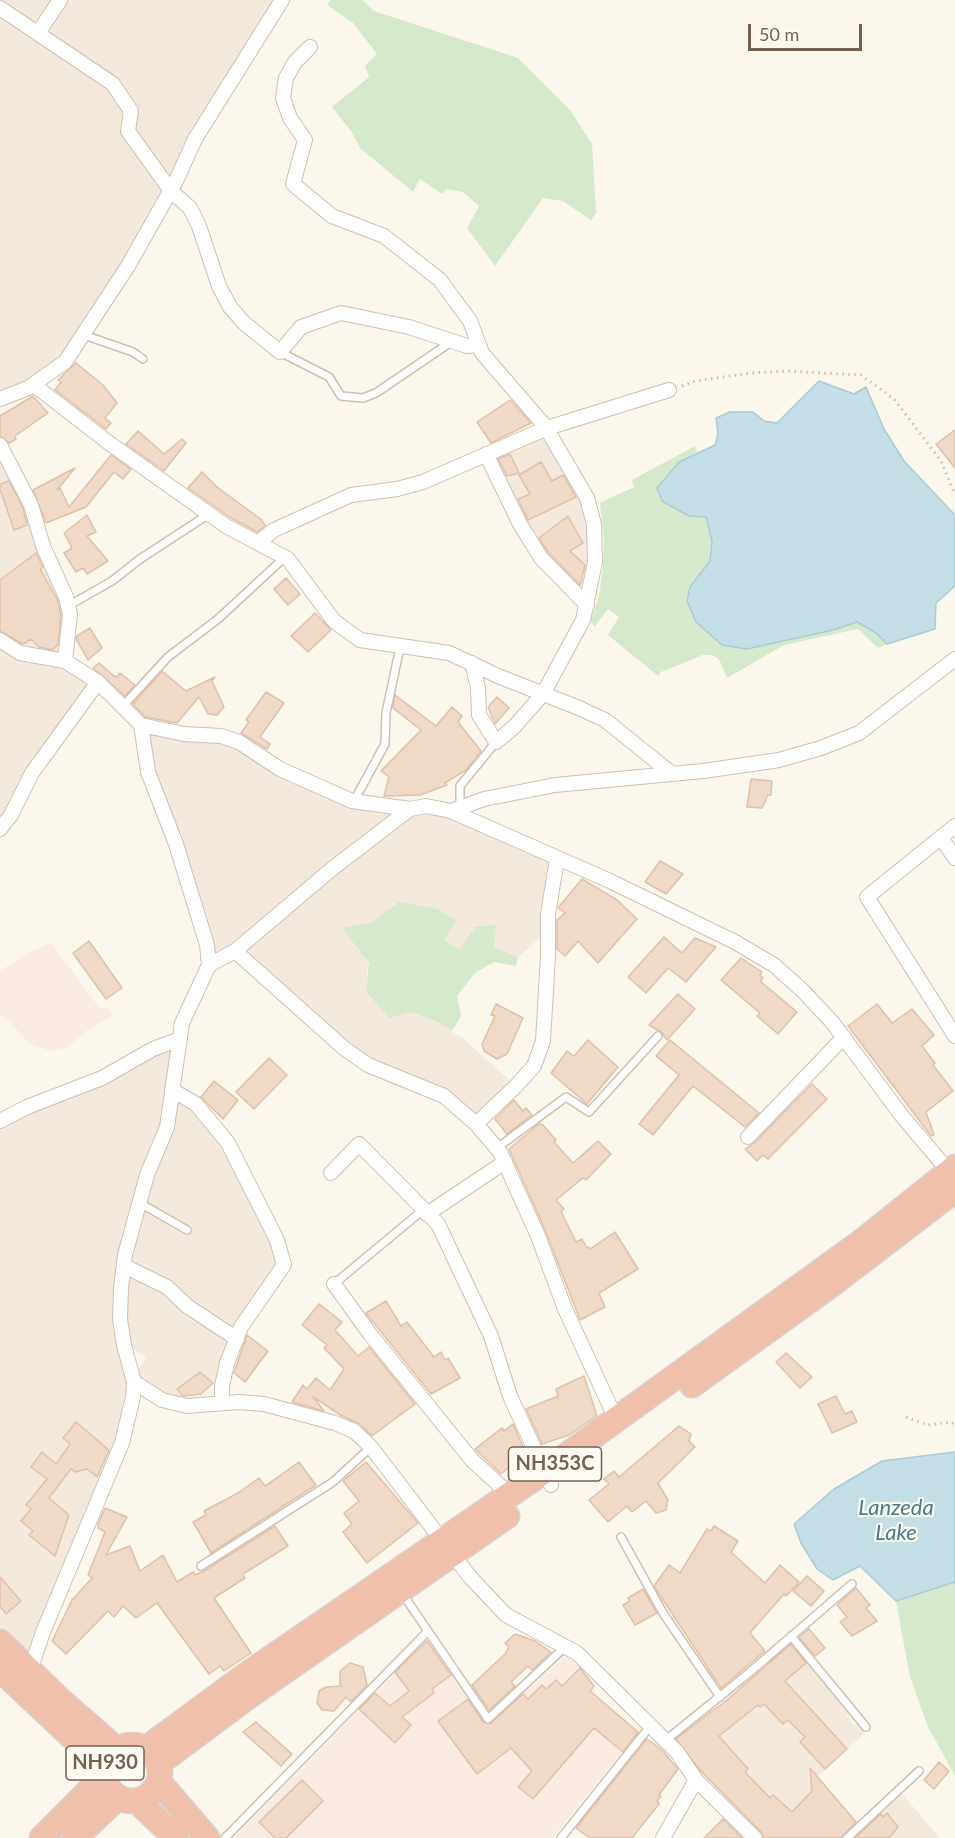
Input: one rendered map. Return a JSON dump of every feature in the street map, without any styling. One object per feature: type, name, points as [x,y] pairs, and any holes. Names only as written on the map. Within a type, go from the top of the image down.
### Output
[{"type":"highway","name":"NH353C","points":[[155,1765],[246,1698],[400,1592],[510,1495],[548,1478],[616,1419],[954,1177]]},
{"type":"highway","name":"NH353C","points":[[155,1765],[242,1678],[448,1548],[832,1284],[954,1177]]},
{"type":"highway","name":"NH930","points":[[0,1642],[30,1671],[108,1764],[111,1792],[128,1799],[176,1838]]},
{"type":"highway","name":"NH930","points":[[0,1669],[108,1764]]},
{"type":"highway","name":"NH930","points":[[108,1764],[128,1744],[155,1765],[207,1838]]},
{"type":"highway","points":[[42,1838],[108,1764]]},
{"type":"highway","name":"NH930","points":[[128,1799],[146,1797],[155,1765]]},
{"type":"highway","points":[[75,1838],[128,1799]]},
{"type":"street","points":[[38,33],[60,0]]},
{"type":"street","points":[[0,399],[33,385],[65,362],[84,335],[171,191],[195,139],[282,0]]},
{"type":"street","points":[[0,8],[113,84],[131,111],[128,131],[171,191],[190,208],[199,226],[219,286],[230,307],[244,324],[280,352],[301,327],[341,313],[383,320],[466,346],[477,345]]},
{"type":"street","points":[[310,47],[295,63],[286,78],[284,98],[290,118],[305,140],[293,184],[332,216],[384,236],[440,280],[470,321],[477,345],[482,353],[525,399],[547,428],[587,498],[594,524],[595,562],[583,620],[543,694],[514,727],[496,742],[479,715],[478,688],[472,663]]},
{"type":"street","points":[[33,385],[209,514],[285,557],[301,573],[324,609],[346,631],[360,640],[449,653],[604,720],[670,773]]},
{"type":"street","points":[[259,542],[274,530],[351,495],[397,489],[423,482],[547,428],[669,390]]},
{"type":"street","points":[[0,445],[14,468],[30,505],[43,546],[68,606],[70,614],[65,661]]},
{"type":"street","points":[[486,454],[520,524],[541,558],[587,604]]},
{"type":"street","points":[[0,640],[20,652],[65,661],[98,682],[141,725],[184,734],[221,736],[239,742],[305,782],[354,801],[410,809],[426,806],[456,809],[735,942],[774,966],[802,990],[844,1037],[902,1116],[954,1177]]},
{"type":"street","points":[[456,809],[484,799],[555,784],[778,760],[859,733],[955,659]]},
{"type":"street","points":[[0,829],[11,815],[32,773],[98,682]]},
{"type":"street","points":[[30,1671],[43,1632],[122,1443],[133,1397],[134,1382],[120,1319],[124,1266],[138,1202],[167,1127],[182,1023],[208,965],[204,933],[176,844],[148,772],[141,725]]},
{"type":"street","points":[[208,965],[235,951],[333,868],[410,809]]},
{"type":"street","points":[[955,826],[867,897],[950,1016],[955,1036]]},
{"type":"street","points":[[940,838],[955,858]]},
{"type":"street","points":[[476,1124],[534,1066],[543,1041],[548,914],[557,859]]},
{"type":"street","points":[[235,951],[345,1049],[368,1065],[444,1096],[476,1124],[497,1148],[538,1236],[565,1309],[616,1419]]},
{"type":"street","points":[[748,1137],[844,1037]]},
{"type":"street","points":[[0,1121],[27,1107],[102,1078],[153,1049],[180,1039]]},
{"type":"street","points":[[172,1090],[196,1104],[228,1143],[277,1240],[284,1265],[254,1306],[237,1339],[222,1386],[222,1403]]},
{"type":"street","points":[[331,1173],[359,1144],[438,1224],[491,1336],[510,1396],[548,1478]]},
{"type":"street","points":[[425,1212],[505,1162]]},
{"type":"street","points":[[124,1266],[167,1287],[187,1306],[237,1339]]},
{"type":"street","points":[[334,1284],[370,1334],[472,1460],[510,1495]]},
{"type":"street","points":[[134,1382],[162,1400],[187,1406],[222,1403],[264,1404],[335,1423],[354,1431],[371,1447],[470,1577],[506,1616],[577,1653],[666,1740],[696,1780],[755,1838]]},
{"type":"street","points":[[663,1838],[696,1780]]},
{"type":"lane","points":[[84,335],[133,352],[143,359]]},
{"type":"lane","points":[[280,352],[329,377],[341,396],[363,398],[376,393],[452,342]]},
{"type":"lane","points":[[68,606],[112,581],[140,559],[209,514]]},
{"type":"lane","points":[[122,706],[168,657],[218,619],[285,557]]},
{"type":"lane","points":[[354,801],[385,744],[386,713],[400,647]]},
{"type":"lane","points":[[456,809],[460,786],[496,742]]},
{"type":"lane","points":[[497,1148],[566,1097],[589,1112],[658,1036]]},
{"type":"lane","points":[[138,1202],[187,1230]]},
{"type":"lane","points":[[334,1284],[425,1212]]},
{"type":"lane","points":[[201,1566],[333,1482],[371,1447]]},
{"type":"lane","points":[[621,1537],[663,1613],[720,1697]]},
{"type":"lane","points":[[666,1740],[852,1584]]},
{"type":"lane","points":[[400,1592],[488,1719],[565,1647]]},
{"type":"lane","points":[[225,1838],[427,1632]]},
{"type":"lane","points":[[791,1636],[866,1727]]},
{"type":"lane","points":[[561,1838],[651,1725]]},
{"type":"lane","points":[[847,1838],[919,1771]]},
{"type":"path","points":[[669,390],[695,381],[752,373],[786,371],[861,375],[894,399],[940,461],[955,495]]},
{"type":"path","points":[[906,1417],[928,1425],[951,1422],[955,1425]]},
{"type":"shaded area","points":[[0,0],[278,0],[65,362],[0,399]]},
{"type":"shaded area","points":[[547,435],[579,495],[589,522],[590,573],[578,589],[534,541],[491,455]]},
{"type":"shaded area","points":[[0,445],[66,597],[65,661],[0,640]]},
{"type":"shaded area","points":[[0,645],[28,663],[35,658],[49,668],[56,662],[65,664],[92,686],[0,820]]},
{"type":"shaded area","points":[[141,725],[221,736],[328,792],[426,806],[557,859],[548,940],[539,939],[518,957],[494,947],[460,951],[443,940],[456,921],[399,902],[370,923],[366,992],[436,1021],[465,1040],[516,1086],[476,1124],[459,1107],[368,1065],[237,951],[209,965]]},
{"type":"shaded area","points":[[51,943],[100,1009],[108,1007],[112,1016],[87,1030],[68,1047],[51,1051],[30,1044],[3,1015],[0,1016],[0,971],[27,953]]},
{"type":"shaded area","points":[[180,1039],[167,1127],[121,1288],[133,1397],[31,1667],[0,1644],[0,1121]]},
{"type":"shaded area","points":[[178,1102],[203,1116],[226,1148],[265,1224],[279,1264],[232,1331],[193,1306],[194,1302],[162,1280],[131,1264],[142,1210],[185,1235],[192,1230],[146,1202]]},
{"type":"shaded area","points":[[133,1271],[232,1340],[214,1383],[201,1394],[170,1397],[135,1375],[146,1357],[132,1348],[127,1320],[129,1276]]},
{"type":"shaded area","points":[[427,1641],[488,1725],[567,1655],[590,1677],[588,1679],[594,1686],[596,1696],[638,1733],[552,1838],[233,1838]]},
{"type":"shaded area","points":[[790,1643],[849,1712],[846,1715],[854,1726],[857,1724],[865,1733],[817,1777],[857,1823],[840,1838],[765,1838],[762,1836],[765,1833],[697,1769],[673,1739],[704,1714],[721,1705],[769,1664],[769,1659]]},
{"type":"shaded area","points":[[902,1794],[940,1838],[851,1838],[865,1828]]},
{"type":"green space","points":[[331,0],[362,0],[374,11],[518,58],[570,110],[592,144],[596,213],[591,220],[563,201],[543,198],[495,266],[467,228],[479,206],[463,192],[446,189],[442,194],[420,179],[413,192],[360,148],[351,131],[332,107],[369,77],[365,66],[377,54],[353,23],[327,5]]},
{"type":"green space","points":[[695,446],[697,452],[679,462],[678,509],[689,516],[706,517],[712,541],[710,561],[690,587],[696,622],[722,645],[746,649],[833,630],[857,622],[876,633],[887,644],[878,648],[858,629],[784,645],[727,678],[719,659],[712,655],[703,655],[661,672],[658,676],[608,635],[619,617],[608,609],[595,626],[590,621],[599,597],[603,565],[604,540],[600,503],[634,487],[632,480]]},
{"type":"green space","points":[[399,902],[438,909],[456,921],[444,940],[460,950],[475,927],[496,925],[494,947],[518,957],[516,966],[494,962],[475,973],[457,996],[461,1016],[452,1031],[436,1021],[410,1012],[389,1018],[366,991],[369,963],[342,928],[370,923]]},
{"type":"green space","points":[[955,1582],[955,1776],[928,1727],[910,1677],[896,1601]]},
{"type":"water","points":[[819,381],[854,394],[866,387],[884,429],[904,461],[955,515],[955,586],[936,603],[935,629],[887,644],[876,633],[857,622],[833,630],[747,649],[722,645],[696,622],[687,601],[690,587],[710,561],[712,541],[706,517],[689,516],[662,501],[657,488],[679,462],[715,445],[718,434],[716,418],[730,412],[753,412],[764,421],[777,423]]},
{"type":"water","name":"Lanzeda Lake","points":[[955,1452],[955,1582],[896,1601],[860,1566],[833,1580],[817,1569],[801,1543],[794,1524],[834,1489],[882,1461]]},
{"type":"building","points":[[76,363],[103,385],[117,403],[105,418],[111,423],[106,429],[55,390],[61,382],[58,380]]},
{"type":"building","points":[[33,396],[48,413],[15,436],[16,439],[9,443],[0,436],[0,416]]},
{"type":"building","points":[[510,400],[531,423],[491,443],[477,422]]},
{"type":"building","points":[[955,430],[955,468],[936,444]]},
{"type":"building","points":[[138,431],[164,454],[182,439],[186,443],[164,471],[126,444]]},
{"type":"building","points":[[510,454],[519,473],[507,476],[498,459]]},
{"type":"building","points":[[111,455],[131,469],[123,479],[114,472],[86,507],[46,523],[33,490],[75,468],[57,490],[60,488],[69,507]]},
{"type":"building","points":[[541,462],[552,481],[563,475],[576,497],[528,520],[518,499],[530,494],[519,475]]},
{"type":"building","points":[[202,472],[217,487],[262,520],[265,526],[257,532],[231,518],[188,488]]},
{"type":"building","points":[[9,481],[23,508],[27,525],[14,530],[0,489],[0,484]]},
{"type":"building","points":[[87,515],[96,532],[87,536],[108,561],[87,574],[83,568],[76,572],[64,553],[72,548],[64,533]]},
{"type":"building","points":[[568,516],[583,543],[570,551],[585,565],[580,585],[548,552],[539,538]]},
{"type":"building","points":[[36,553],[43,567],[40,569],[57,599],[61,615],[58,645],[52,650],[39,647],[31,639],[23,644],[0,631],[0,580]]},
{"type":"building","points":[[286,578],[300,594],[288,605],[274,589]]},
{"type":"building","points":[[315,613],[331,630],[308,652],[291,636]]},
{"type":"building","points":[[90,628],[102,648],[88,660],[76,639]]},
{"type":"building","points":[[99,663],[114,676],[117,677],[120,673],[135,685],[125,696],[93,668]]},
{"type":"building","points":[[162,671],[186,691],[215,677],[212,681],[224,707],[217,715],[208,714],[199,697],[177,723],[145,717],[133,704]]},
{"type":"building","points":[[266,692],[284,703],[260,737],[270,744],[267,749],[241,733],[249,722],[246,720]]},
{"type":"building","points":[[395,695],[436,726],[452,707],[462,716],[458,722],[481,751],[466,770],[445,783],[447,785],[420,795],[384,796],[389,777],[381,771],[421,730],[393,708]]},
{"type":"building","points":[[497,697],[509,708],[495,724],[488,707]]},
{"type":"building","points":[[751,779],[772,781],[771,795],[768,795],[762,808],[747,807]]},
{"type":"building","points":[[660,861],[683,874],[666,894],[645,882]]},
{"type":"building","points":[[582,879],[617,900],[637,919],[598,963],[578,941],[565,956],[557,949],[557,920],[565,913],[558,908]]},
{"type":"building","points":[[664,937],[682,953],[695,938],[716,947],[686,982],[668,968],[646,993],[628,977]]},
{"type":"building","points":[[89,941],[122,988],[106,999],[73,953]]},
{"type":"building","points":[[741,958],[762,972],[760,975],[763,978],[760,981],[797,1012],[778,1034],[757,1016],[760,1013],[721,980]]},
{"type":"building","points":[[678,994],[695,1009],[667,1040],[661,1032],[649,1025]]},
{"type":"building","points":[[496,1004],[523,1018],[507,1054],[497,1059],[484,1051],[482,1044],[495,1016],[491,1015]]},
{"type":"building","points":[[877,1004],[892,1023],[912,1009],[934,1035],[922,1046],[953,1091],[926,1112],[934,1135],[931,1136],[848,1026]]},
{"type":"building","points":[[588,1040],[618,1067],[587,1104],[551,1073],[567,1051],[574,1056]]},
{"type":"building","points":[[670,1040],[759,1113],[745,1127],[693,1086],[653,1135],[639,1124],[679,1075],[656,1056]]},
{"type":"building","points":[[269,1058],[287,1075],[254,1109],[236,1092]]},
{"type":"building","points":[[214,1081],[238,1100],[223,1119],[201,1097]]},
{"type":"building","points":[[812,1084],[827,1099],[768,1159],[763,1155],[757,1161],[745,1149],[754,1143]]},
{"type":"building","points":[[514,1100],[523,1111],[526,1108],[532,1115],[507,1134],[495,1119]]},
{"type":"building","points":[[539,1124],[543,1125],[556,1140],[554,1142],[573,1163],[598,1141],[611,1154],[586,1180],[583,1178],[556,1200],[564,1209],[561,1211],[576,1242],[582,1239],[590,1249],[615,1232],[638,1269],[599,1293],[605,1307],[580,1320],[546,1232],[509,1149]]},
{"type":"building","points":[[386,1301],[401,1326],[407,1322],[434,1357],[441,1352],[445,1360],[448,1358],[460,1378],[431,1394],[366,1313]]},
{"type":"building","points":[[319,1304],[342,1322],[335,1330],[358,1356],[369,1347],[415,1404],[372,1436],[360,1424],[342,1416],[313,1397],[324,1411],[292,1402],[303,1385],[307,1389],[316,1378],[330,1390],[344,1369],[324,1348],[327,1345],[302,1325]]},
{"type":"building","points":[[247,1335],[268,1351],[245,1382],[234,1373]]},
{"type":"building","points":[[786,1353],[812,1377],[800,1388],[776,1362]]},
{"type":"building","points":[[200,1372],[213,1383],[201,1394],[183,1396],[177,1389]]},
{"type":"building","points":[[584,1376],[597,1416],[569,1435],[542,1444],[526,1409],[558,1396],[556,1389]]},
{"type":"building","points":[[836,1396],[845,1414],[852,1411],[857,1422],[832,1433],[818,1404]]},
{"type":"building","points":[[76,1422],[109,1450],[97,1477],[87,1469],[75,1472],[71,1469],[49,1498],[69,1515],[55,1556],[29,1535],[33,1531],[21,1521],[31,1509],[26,1505],[47,1479],[31,1467],[42,1452],[56,1464],[70,1444],[63,1438]]},
{"type":"building","points":[[513,1424],[526,1454],[501,1474],[475,1449],[502,1428],[504,1431]]},
{"type":"building","points":[[679,1426],[691,1434],[689,1441],[695,1447],[658,1483],[668,1500],[666,1510],[656,1513],[646,1501],[632,1512],[627,1506],[608,1522],[589,1500],[609,1484],[604,1479],[614,1471],[619,1477]]},
{"type":"building","points":[[299,1462],[316,1485],[211,1553],[193,1522],[206,1515],[204,1511],[238,1493],[259,1478],[265,1486]]},
{"type":"building","points":[[366,1462],[418,1523],[367,1563],[343,1532],[352,1524],[344,1513],[359,1501],[343,1481]]},
{"type":"building","points":[[105,1508],[127,1517],[106,1555],[130,1546],[140,1571],[163,1555],[177,1582],[193,1572],[195,1575],[204,1571],[275,1526],[288,1546],[243,1574],[245,1578],[214,1598],[251,1653],[224,1671],[220,1666],[209,1674],[157,1603],[136,1618],[123,1606],[114,1617],[108,1611],[66,1654],[52,1641],[72,1600],[92,1578],[88,1575],[105,1532],[98,1528],[98,1524]]},
{"type":"building","points":[[714,1526],[738,1541],[731,1552],[765,1583],[780,1565],[799,1582],[786,1596],[784,1594],[750,1633],[765,1651],[721,1688],[654,1586],[669,1565],[680,1573],[707,1529],[711,1531]]},
{"type":"building","points":[[807,1576],[824,1591],[811,1606],[793,1591]]},
{"type":"building","points":[[0,1577],[21,1601],[6,1614],[0,1606]]},
{"type":"building","points":[[856,1588],[870,1605],[866,1608],[877,1621],[852,1636],[840,1622],[847,1617],[837,1605]]},
{"type":"building","points":[[643,1589],[657,1613],[635,1625],[623,1605],[630,1601],[628,1598]]},
{"type":"building","points":[[809,1629],[825,1648],[815,1656],[799,1637]]},
{"type":"building","points":[[515,1634],[535,1641],[551,1652],[532,1670],[528,1666],[511,1682],[515,1686],[489,1710],[472,1685],[505,1654],[509,1647],[505,1643]]},
{"type":"building","points":[[427,1641],[451,1675],[432,1689],[434,1693],[402,1717],[411,1725],[395,1743],[359,1709],[375,1693],[390,1706],[409,1691],[395,1672]]},
{"type":"building","points":[[791,1644],[806,1663],[785,1681],[847,1749],[825,1769],[800,1742],[805,1737],[788,1720],[783,1724],[764,1704],[760,1707],[758,1705],[719,1736],[748,1769],[745,1772],[770,1798],[773,1795],[792,1812],[812,1791],[810,1768],[856,1822],[841,1838],[764,1838],[761,1832],[700,1770],[676,1739],[728,1699]]},
{"type":"building","points":[[350,1663],[363,1667],[367,1685],[351,1702],[346,1697],[334,1711],[322,1710],[317,1703],[319,1691],[326,1687],[340,1686],[340,1671]]},
{"type":"building","points":[[580,1668],[594,1686],[590,1691],[638,1732],[623,1752],[594,1728],[533,1799],[518,1787],[532,1771],[511,1748],[477,1774],[438,1721],[468,1699],[483,1722],[490,1724],[523,1694],[528,1699],[542,1685],[546,1689],[556,1680],[562,1686]]},
{"type":"building","points":[[256,1722],[292,1754],[281,1766],[243,1732]]},
{"type":"building","points":[[647,1739],[661,1749],[678,1769],[659,1795],[661,1796],[657,1801],[659,1804],[632,1838],[590,1838],[576,1828]]},
{"type":"building","points":[[939,1762],[949,1771],[934,1789],[924,1780]]},
{"type":"building","points":[[302,1780],[323,1801],[286,1838],[275,1838],[259,1822]]},
{"type":"building","points":[[887,1813],[898,1827],[889,1838],[855,1838],[881,1814],[883,1817]]},
{"type":"building","points":[[723,1819],[742,1838],[704,1838]]}]
